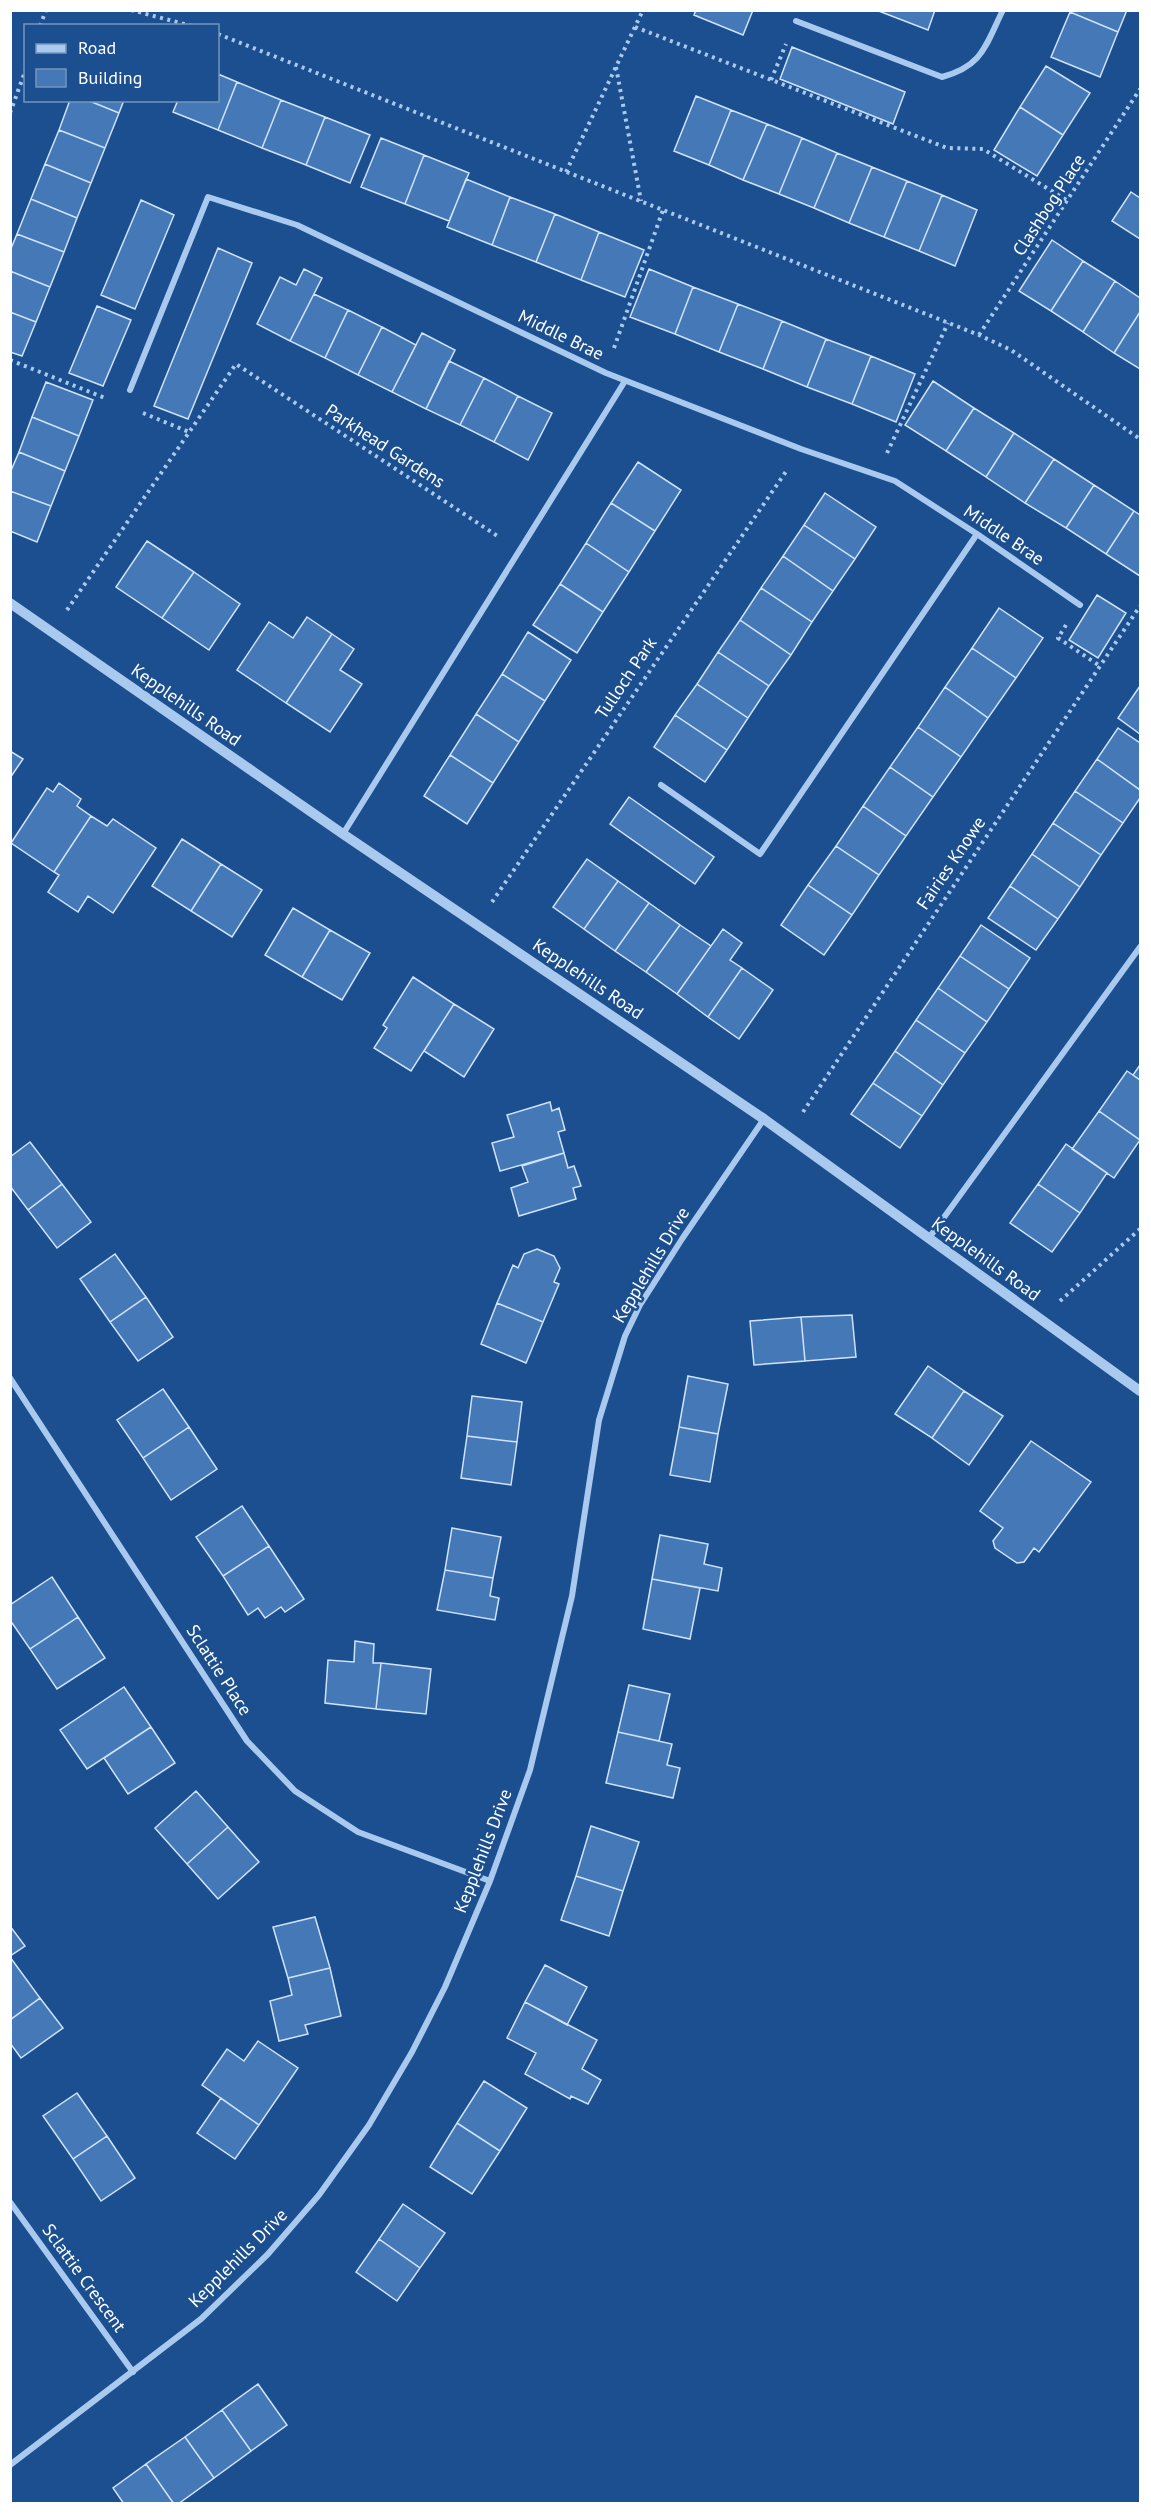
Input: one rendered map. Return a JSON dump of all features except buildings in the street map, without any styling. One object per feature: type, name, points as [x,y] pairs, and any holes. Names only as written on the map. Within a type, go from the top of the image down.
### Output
[{"type":"street","points":[[796,21],[942,77],[960,72],[977,60],[1003,10]]},
{"type":"street","name":"Middle Brae","points":[[130,390],[208,197],[297,225],[625,381],[801,449],[895,481],[1080,605]]},
{"type":"street","points":[[343,834],[625,381]]},
{"type":"street","points":[[661,785],[760,855],[977,534]]},
{"type":"street","name":"Kepplehills Road","points":[[10,603],[343,834],[764,1119],[1140,1391]]},
{"type":"street","points":[[929,1238],[1140,947]]},
{"type":"street","name":"Kepplehills Drive","points":[[10,2465],[201,2319],[268,2254],[319,2195],[369,2125],[412,2052],[445,1987],[490,1881],[530,1770],[572,1596],[599,1420],[625,1336],[640,1305],[664,1267],[764,1119]]},
{"type":"street","name":"Sclattie Place","points":[[10,1377],[247,1741],[295,1791],[358,1832],[490,1881]]},
{"type":"street","name":"Sclattie Crescent","points":[[10,2202],[133,2372]]},
{"type":"path","points":[[131,10],[184,24]]},
{"type":"path","points":[[566,172],[643,10]]},
{"type":"path","points":[[635,27],[947,148],[983,149],[1068,201]]},
{"type":"path","points":[[219,34],[979,335],[1011,351],[1140,439]]},
{"type":"path","points":[[616,67],[641,202]]},
{"type":"path","points":[[10,113],[24,74]]},
{"type":"path","name":"Clashbog Place","points":[[979,335],[1140,89]]},
{"type":"path","points":[[606,373],[663,210]]},
{"type":"path","points":[[877,474],[948,323]]},
{"type":"path","points":[[10,360],[114,401]]},
{"type":"path","name":"Parkhead Gardens","points":[[189,432],[236,364],[519,551]]},
{"type":"path","points":[[52,632],[189,432],[135,410]]},
{"type":"path","name":"Tulloch Park","points":[[477,924],[801,449]]},
{"type":"path","points":[[1080,605],[1058,638],[1100,666]]},
{"type":"path","name":"Fairies Knowe","points":[[787,1136],[1140,606]]},
{"type":"path","points":[[1040,1319],[1140,1230]]}]
